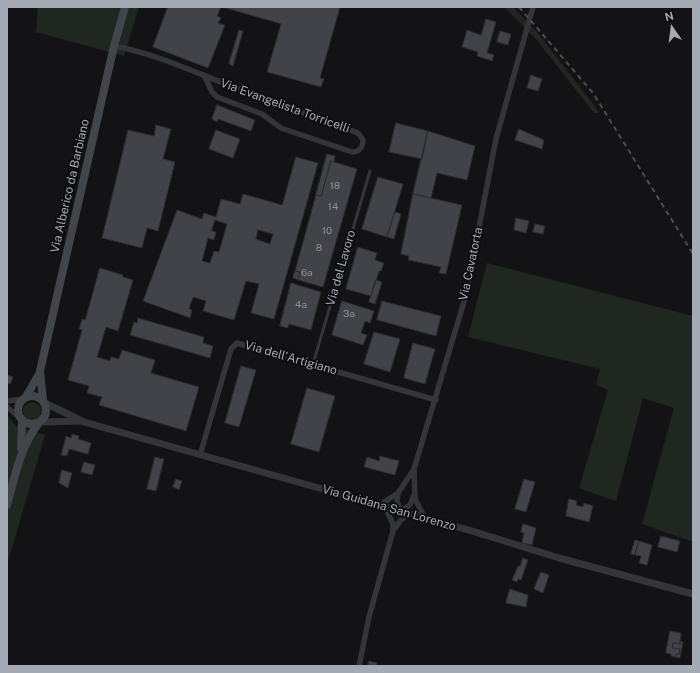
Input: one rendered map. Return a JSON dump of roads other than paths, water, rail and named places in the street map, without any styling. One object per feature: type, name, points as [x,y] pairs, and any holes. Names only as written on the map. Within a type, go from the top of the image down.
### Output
[{"type":"main road","name":"Via Alberico da Barbiano","points":[[25,398],[40,371],[124,8]]},
{"type":"main road","name":"Via Alberico da Barbiano","points":[[40,371],[44,402]]},
{"type":"main road","points":[[7,505],[21,453],[29,436],[40,423],[47,411],[44,402],[35,396],[25,398],[18,407],[21,419],[21,453]]},
{"type":"main road","points":[[21,419],[29,424],[40,423]]},
{"type":"street","name":"Via Cavatorta","points":[[425,518],[414,495],[414,469],[436,400],[466,294],[496,139],[534,7]]},
{"type":"street","name":"Via Evangelista Torricelli","points":[[114,46],[139,50],[204,76],[358,133],[363,140],[362,146],[358,151],[352,152],[281,128],[262,114],[217,97],[212,92],[204,76]]},
{"type":"street","name":"Via dell'Artigiano","points":[[200,455],[233,345],[239,343],[436,400]]},
{"type":"street","points":[[7,401],[25,398]]},
{"type":"street","points":[[44,402],[84,422]]},
{"type":"street","points":[[7,407],[21,419]]},
{"type":"street","name":"Via Guidana San Lorenzo","points":[[84,422],[401,511],[560,558],[693,594]]},
{"type":"street","points":[[40,423],[84,422]]},
{"type":"street","points":[[359,666],[369,617],[393,531],[393,524],[382,506],[398,493],[414,469]]},
{"type":"street","points":[[398,493],[397,501],[401,511],[410,505],[414,495]]},
{"type":"street","points":[[393,531],[402,520],[410,514]]},
{"type":"lane","name":"Via del Lavoro","points":[[313,364],[370,171]]},
{"type":"railway","points":[[519,7],[593,93],[693,254]]}]
